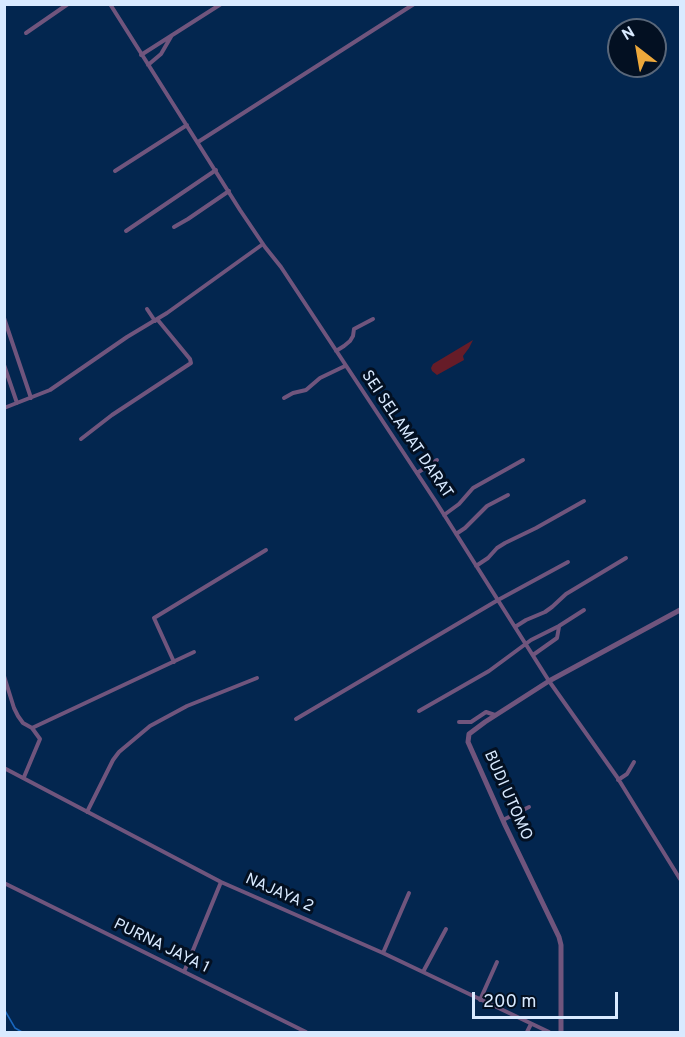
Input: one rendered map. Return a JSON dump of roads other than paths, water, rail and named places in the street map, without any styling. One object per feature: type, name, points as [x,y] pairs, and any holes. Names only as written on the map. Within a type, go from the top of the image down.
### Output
[{"type":"street","points":[[26,33],[68,4]]},
{"type":"street","name":"SEI SELAMAT DARAT","points":[[110,4],[141,55],[150,63],[263,244],[281,267],[337,350],[345,366],[419,472],[500,599],[532,655],[620,779],[681,879]]},
{"type":"street","points":[[141,55],[221,4]]},
{"type":"street","points":[[198,142],[414,4]]},
{"type":"street","points":[[150,63],[172,35]]},
{"type":"street","points":[[115,171],[187,125]]},
{"type":"street","points":[[126,231],[216,170]]},
{"type":"street","points":[[174,226],[229,191]]},
{"type":"street","points":[[4,408],[50,390],[127,337],[167,313],[263,244]]},
{"type":"street","points":[[81,440],[112,415],[191,363],[147,309]]},
{"type":"street","points":[[4,318],[31,398]]},
{"type":"street","points":[[337,350],[353,336],[354,329],[372,319]]},
{"type":"street","points":[[4,365],[18,403]]},
{"type":"street","points":[[284,398],[306,390],[320,378],[345,366]]},
{"type":"street","points":[[419,472],[437,460]]},
{"type":"street","points":[[446,514],[459,504],[473,488],[523,460]]},
{"type":"street","points":[[458,533],[487,506],[508,495]]},
{"type":"street","points":[[478,564],[505,543],[584,501]]},
{"type":"street","points":[[174,662],[154,618],[266,550]]},
{"type":"street","points":[[515,627],[545,612],[566,594],[626,558]]},
{"type":"street","points":[[296,719],[500,599],[568,562]]},
{"type":"street","points":[[419,711],[495,667],[531,640],[584,610]]},
{"type":"street","name":"BUDI UTOMO","points":[[561,1032],[561,945],[559,937],[503,820],[468,739],[469,734],[561,674],[681,610]]},
{"type":"street","points":[[532,655],[557,638],[559,626]]},
{"type":"street","points":[[32,728],[194,652]]},
{"type":"street","points":[[4,675],[18,716],[38,736],[39,743],[24,777]]},
{"type":"street","points":[[87,812],[113,760],[119,752],[150,726],[187,706],[257,678]]},
{"type":"street","points":[[459,722],[471,722],[486,712],[496,715]]},
{"type":"street","points":[[620,779],[627,774],[634,762]]},
{"type":"street","name":"NAJAYA 2","points":[[4,768],[221,882],[383,953],[549,1032]]},
{"type":"street","points":[[503,820],[529,807]]},
{"type":"street","points":[[676,871],[681,868]]},
{"type":"street","name":"PURNA JAYA 1","points":[[4,882],[306,1032]]},
{"type":"street","points":[[184,972],[221,882]]},
{"type":"street","points":[[383,953],[409,893]]},
{"type":"street","points":[[423,972],[446,929]]},
{"type":"street","points":[[480,1000],[497,962]]},
{"type":"street","points":[[527,1032],[531,1024]]},
{"type":"waterway","points":[[4,1009],[15,1028],[22,1032]]}]
